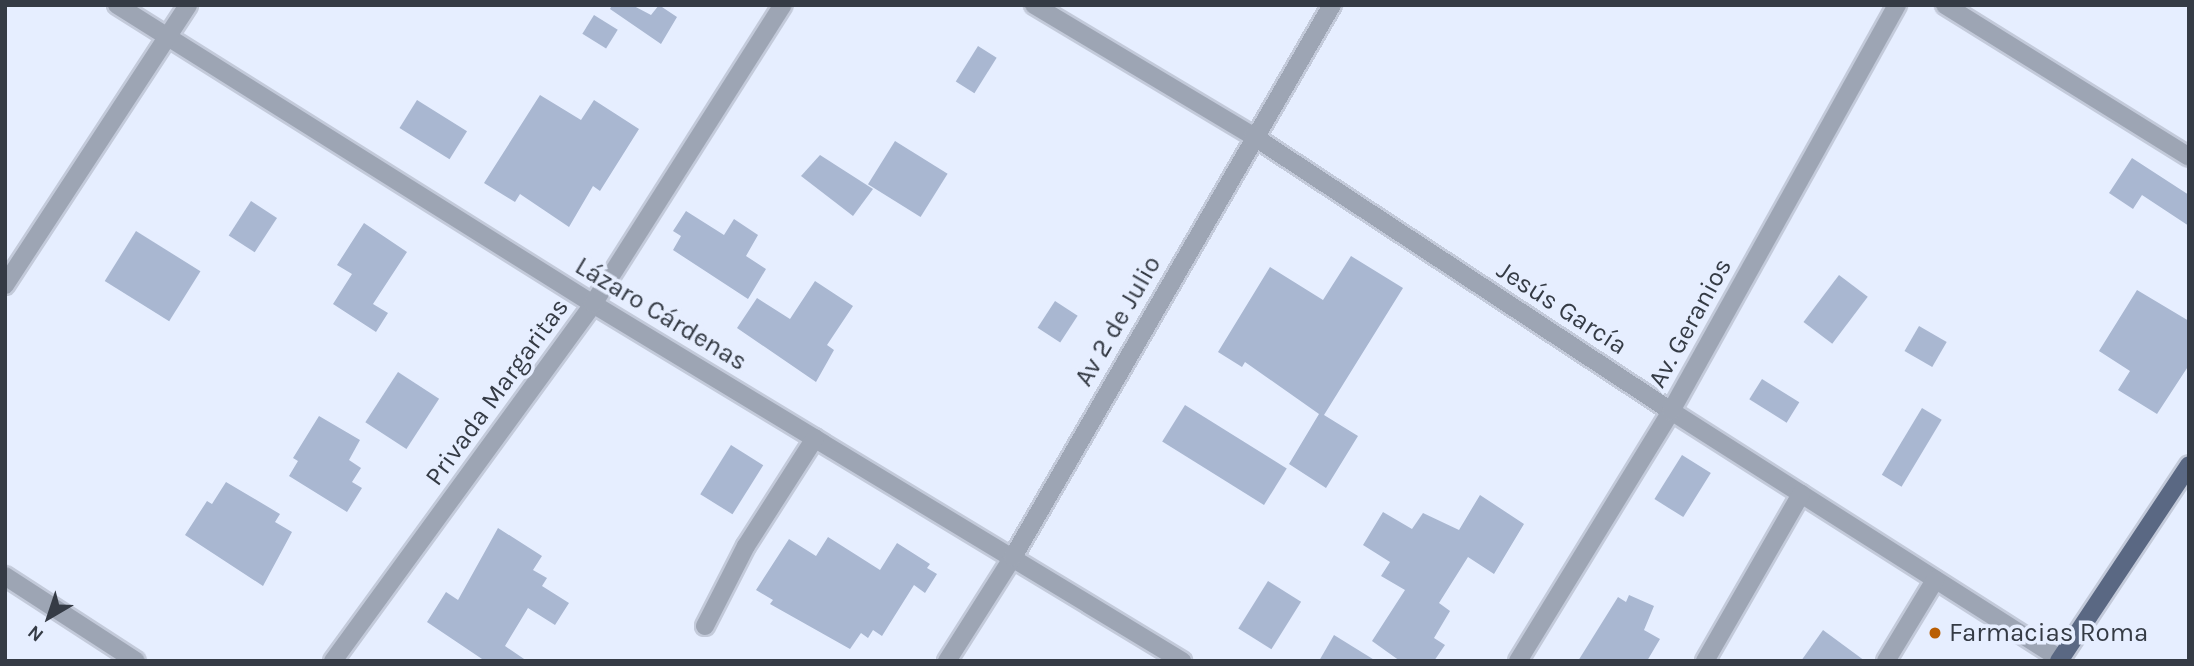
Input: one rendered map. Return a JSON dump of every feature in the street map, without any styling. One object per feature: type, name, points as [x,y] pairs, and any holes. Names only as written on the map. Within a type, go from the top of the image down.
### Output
[{"type":"main road","points":[[2060,660],[2189,465]]},
{"type":"street","name":"Lázaro Cárdenas","points":[[117,5],[593,304],[1182,661]]},
{"type":"street","points":[[5,285],[188,5]]},
{"type":"street","name":"Privada Margaritas","points":[[338,658],[593,304],[783,5]]},
{"type":"street","name":"Jesús García","points":[[1034,5],[1253,136],[1671,411],[2060,660]]},
{"type":"street","name":"Av 2 de Julio","points":[[947,661],[1013,557],[1253,136],[1332,5]]},
{"type":"street","name":"Av. Geranios","points":[[1518,661],[1671,411],[1897,5]]},
{"type":"street","points":[[1945,5],[2189,157]]},
{"type":"street","points":[[705,626],[746,546],[815,438]]},
{"type":"street","points":[[1705,661],[1801,494]]},
{"type":"street","points":[[5,576],[136,661]]},
{"type":"street","points":[[1886,661],[1935,580]]},
{"type":"building","points":[[612,5],[632,5],[651,15],[659,5],[677,17],[661,44],[610,9]]},
{"type":"building","points":[[594,15],[618,30],[606,48],[582,34]]},
{"type":"building","points":[[978,46],[997,58],[974,93],[956,82]]},
{"type":"building","points":[[540,95],[581,120],[594,100],[639,129],[600,191],[593,186],[569,227],[520,194],[515,202],[484,183]]},
{"type":"building","points":[[417,100],[467,131],[450,159],[400,128]]},
{"type":"building","points":[[895,141],[948,174],[921,217],[868,184]]},
{"type":"building","points":[[820,155],[873,189],[853,216],[801,176]]},
{"type":"building","points":[[2132,158],[2189,195],[2189,226],[2142,195],[2133,209],[2109,193]]},
{"type":"building","points":[[251,201],[277,218],[255,252],[229,235]]},
{"type":"building","points":[[686,211],[724,235],[734,219],[758,235],[746,256],[766,269],[748,299],[673,250],[681,236],[673,231]]},
{"type":"building","points":[[364,223],[407,252],[373,304],[388,313],[376,332],[333,304],[352,274],[337,265]]},
{"type":"building","points":[[136,231],[200,271],[169,321],[105,281]]},
{"type":"building","points":[[1351,256],[1403,288],[1324,415],[1358,436],[1326,488],[1289,464],[1319,414],[1245,362],[1242,367],[1218,352],[1270,267],[1323,300]]},
{"type":"building","points":[[1839,275],[1868,297],[1832,344],[1803,322]]},
{"type":"building","points":[[815,281],[853,306],[827,345],[834,350],[816,382],[737,328],[757,298],[790,319]]},
{"type":"building","points":[[2137,290],[2189,321],[2189,365],[2157,414],[2118,390],[2130,371],[2099,351]]},
{"type":"building","points":[[1055,301],[1078,316],[1060,343],[1038,328]]},
{"type":"building","points":[[1919,326],[1947,342],[1932,367],[1904,351]]},
{"type":"building","points":[[398,372],[439,399],[406,449],[365,422]]},
{"type":"building","points":[[1762,379],[1799,402],[1787,423],[1749,399]]},
{"type":"building","points":[[1185,405],[1287,469],[1264,505],[1162,441]]},
{"type":"building","points":[[1922,408],[1942,420],[1902,487],[1882,475]]},
{"type":"building","points":[[319,416],[360,440],[349,460],[361,468],[352,482],[362,488],[347,512],[289,476],[298,461],[293,458]]},
{"type":"building","points":[[731,445],[763,465],[732,514],[700,494]]},
{"type":"building","points":[[1682,455],[1711,473],[1683,517],[1654,499]]},
{"type":"building","points":[[226,482],[280,514],[275,522],[292,532],[263,586],[185,535],[207,501],[212,504]]},
{"type":"building","points":[[1480,495],[1524,524],[1494,574],[1468,557],[1439,603],[1450,611],[1434,638],[1445,645],[1434,661],[1400,661],[1372,641],[1405,590],[1381,576],[1390,562],[1363,545],[1383,512],[1412,529],[1423,513],[1459,530]]},
{"type":"building","points":[[498,528],[542,556],[533,570],[547,578],[542,586],[569,603],[555,625],[528,608],[505,646],[527,661],[485,661],[427,622],[446,592],[458,600]]},
{"type":"building","points":[[828,537],[880,570],[897,543],[930,564],[927,568],[937,574],[925,593],[914,585],[882,636],[873,630],[868,638],[861,633],[850,649],[770,604],[773,600],[756,590],[789,539],[816,556]]},
{"type":"building","points":[[1268,581],[1301,602],[1271,649],[1238,628]]},
{"type":"building","points":[[1629,595],[1654,606],[1644,630],[1660,639],[1647,661],[1578,661],[1618,597],[1626,602]]},
{"type":"building","points":[[1823,630],[1865,661],[1801,661]]},
{"type":"building","points":[[1334,635],[1376,661],[1319,661]]},
{"type":"place","name":"Farmacias Roma","points":[[1935,633]]}]
